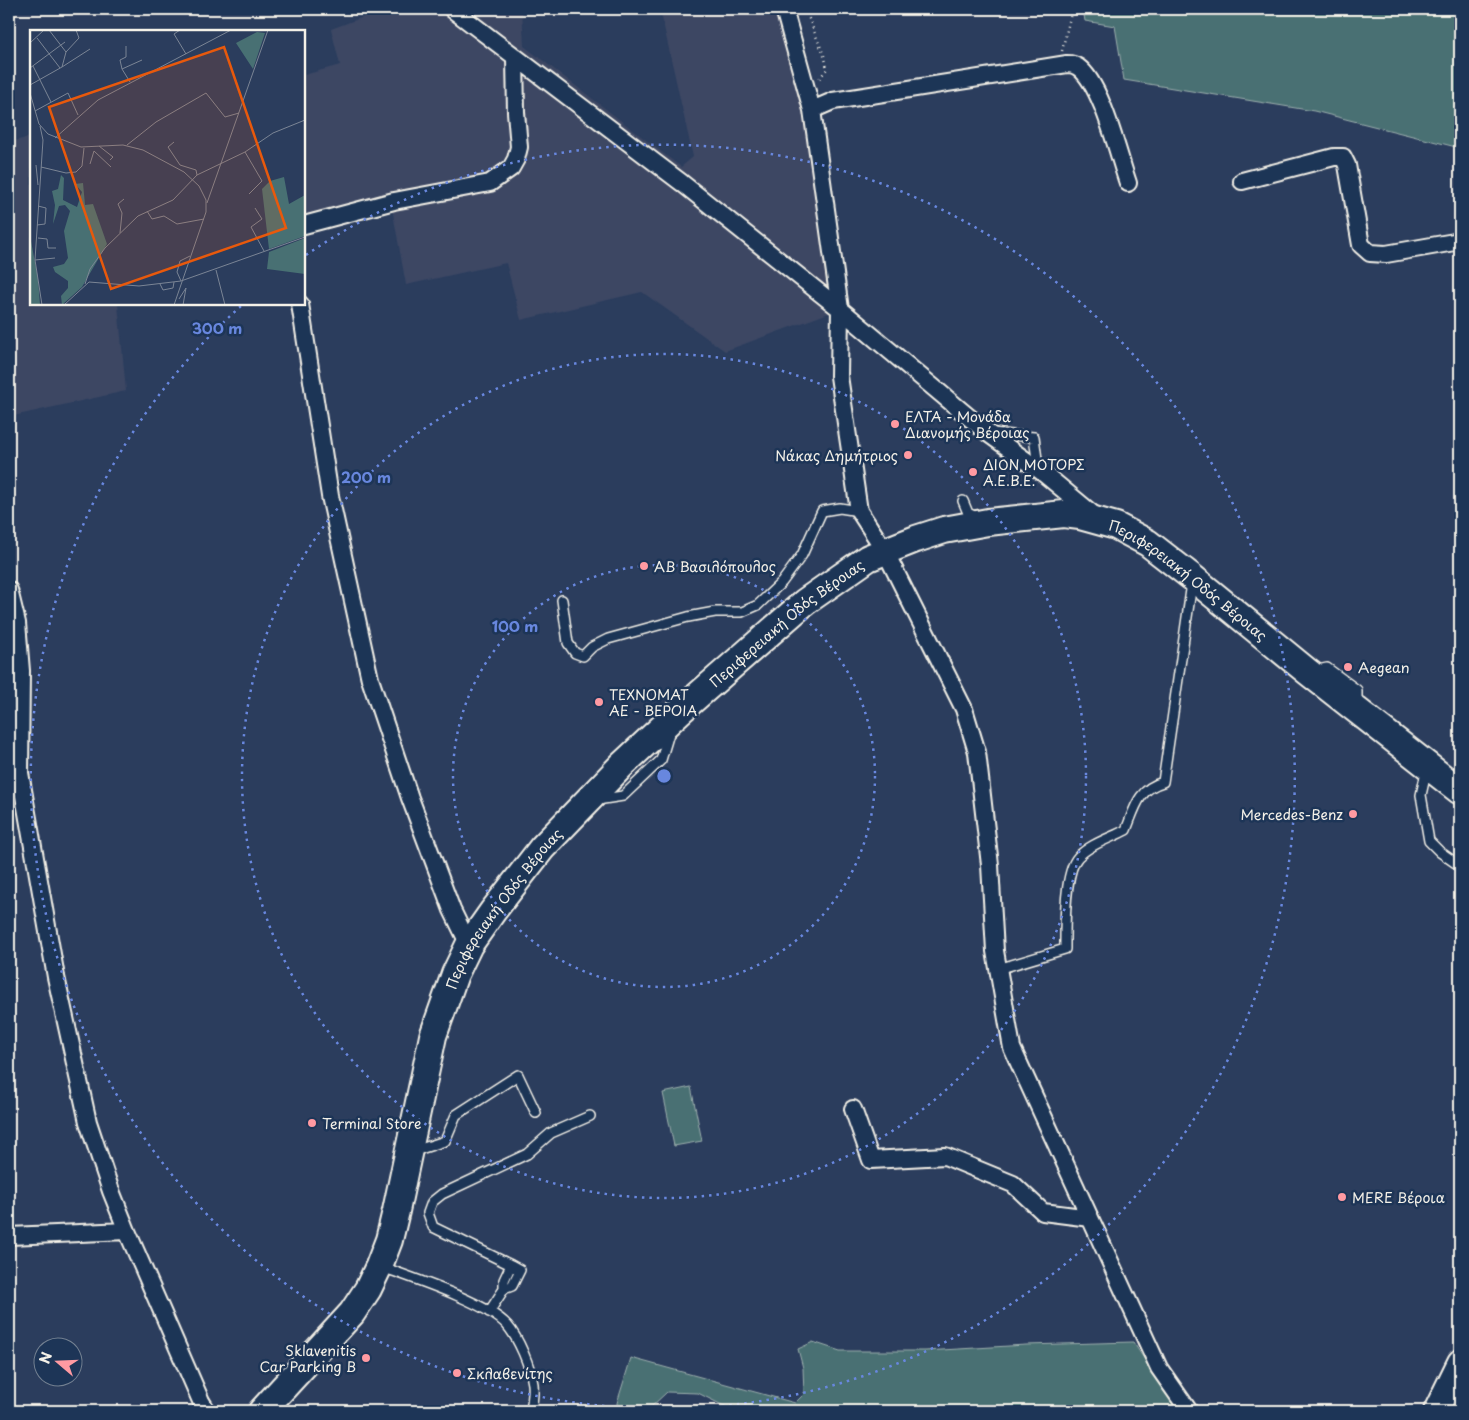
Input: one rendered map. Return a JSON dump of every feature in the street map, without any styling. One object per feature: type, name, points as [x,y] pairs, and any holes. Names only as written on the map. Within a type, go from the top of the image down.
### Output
[{"type":"main road","name":"Περιφερειακή Οδός Βέροιας","points":[[262,1411],[352,1313],[368,1289],[379,1266],[389,1240],[433,1036],[455,974],[469,945],[493,911],[542,848],[622,765],[675,716],[806,602],[868,558],[944,530],[988,522],[1064,514],[1080,516],[1116,526],[1148,543],[1460,791]]},
{"type":"street","points":[[452,9],[682,183],[840,309],[989,434],[1042,472],[1101,521]]},
{"type":"street","points":[[784,9],[812,110],[840,309],[839,376],[859,511],[885,551],[964,709],[977,752],[990,865],[995,951],[1012,1048],[1159,1368],[1189,1411]]},
{"type":"street","points":[[305,225],[394,201],[490,183],[511,168],[519,147],[515,58]]},
{"type":"street","points":[[812,110],[833,101],[1058,65],[1077,66],[1088,78],[1103,108],[1128,183]]},
{"type":"street","points":[[1242,181],[1334,157],[1343,158],[1347,165],[1361,245],[1370,253],[1386,254],[1460,241]]},
{"type":"street","points":[[300,305],[330,496],[370,679],[410,798],[452,910],[469,945]]},
{"type":"street","points":[[9,590],[17,623],[21,671],[14,773],[88,1122],[111,1191],[127,1231],[200,1401],[207,1411]]},
{"type":"street","points":[[853,1109],[871,1160],[944,1156],[1013,1184],[1044,1212],[1090,1218]]},
{"type":"street","points":[[9,1236],[127,1231]]},
{"type":"street","points":[[1436,1411],[1460,1362]]},
{"type":"lane","points":[[989,434],[1034,437],[1037,459],[1042,472]]},
{"type":"lane","points":[[963,501],[968,513],[988,522]]},
{"type":"lane","points":[[562,600],[568,642],[575,653],[583,656],[592,647],[608,639],[688,617],[714,612],[742,612],[758,605],[782,582],[802,555],[822,511],[840,508],[859,511]]},
{"type":"lane","points":[[998,969],[1065,949],[1065,921],[1070,873],[1078,857],[1092,847],[1126,830],[1140,795],[1152,785],[1163,782],[1193,578]]},
{"type":"lane","points":[[1428,765],[1421,795],[1429,841],[1440,852],[1460,866]]},
{"type":"lane","points":[[408,1153],[445,1142],[456,1115],[518,1075],[536,1113]]},
{"type":"lane","points":[[489,1312],[504,1289],[512,1286],[520,1270],[433,1227],[428,1213],[432,1202],[451,1190],[528,1154],[552,1133],[590,1116]]},
{"type":"lane","points":[[379,1266],[463,1299],[489,1312],[506,1325],[520,1346],[533,1385],[531,1411]]},
{"type":"path","points":[[805,9],[827,69],[807,92]]},
{"type":"path","points":[[1058,65],[1072,9]]},
{"type":"shaded area","points":[[385,9],[522,9],[524,46],[681,167],[693,157],[660,9],[791,9],[818,95],[848,306],[725,351],[642,292],[521,320],[506,263],[406,285],[392,208],[305,221],[305,75],[340,65],[331,29]]},
{"type":"shaded area","points":[[30,137],[30,305],[118,305],[126,391],[9,417],[9,142]]},
{"type":"green space","points":[[1083,9],[1460,9],[1460,148],[1314,111],[1124,80],[1115,26],[1085,21]]},
{"type":"green space","points":[[691,1087],[702,1141],[674,1146],[663,1093]]},
{"type":"green space","points":[[813,1342],[840,1351],[925,1351],[1026,1345],[1133,1342],[1179,1411],[734,1411],[698,1393],[667,1392],[649,1411],[618,1411],[617,1403],[631,1358],[795,1403],[804,1394],[803,1368],[798,1349]]},
{"type":"place","name":"ΕΛΤΑ - Μονάδα Διανομής Βέροιας","points":[[895,424]]},
{"type":"place","name":"Νάκας Δημήτριος","points":[[908,455]]},
{"type":"place","name":"ΔΙΟΝ ΜΟΤΟΡΣ Α.Ε.Β.Ε.","points":[[973,472]]},
{"type":"place","name":"ΑΒ Βασιλόπουλος","points":[[644,566]]},
{"type":"place","name":"Aegean","points":[[1348,667]]},
{"type":"place","name":"ΤΕΧΝΟΜΑΤ ΑΕ - ΒΕΡΟΙΑ","points":[[599,702]]},
{"type":"place","name":"Mercedes-Benz","points":[[1353,814]]},
{"type":"place","name":"Terminal Store","points":[[312,1123]]},
{"type":"place","name":"MERE Βέροια","points":[[1342,1197]]},
{"type":"place","name":"Sklavenitis Car Parking B","points":[[366,1358]]},
{"type":"place","name":"Σκλαβενίτης","points":[[457,1373]]}]
